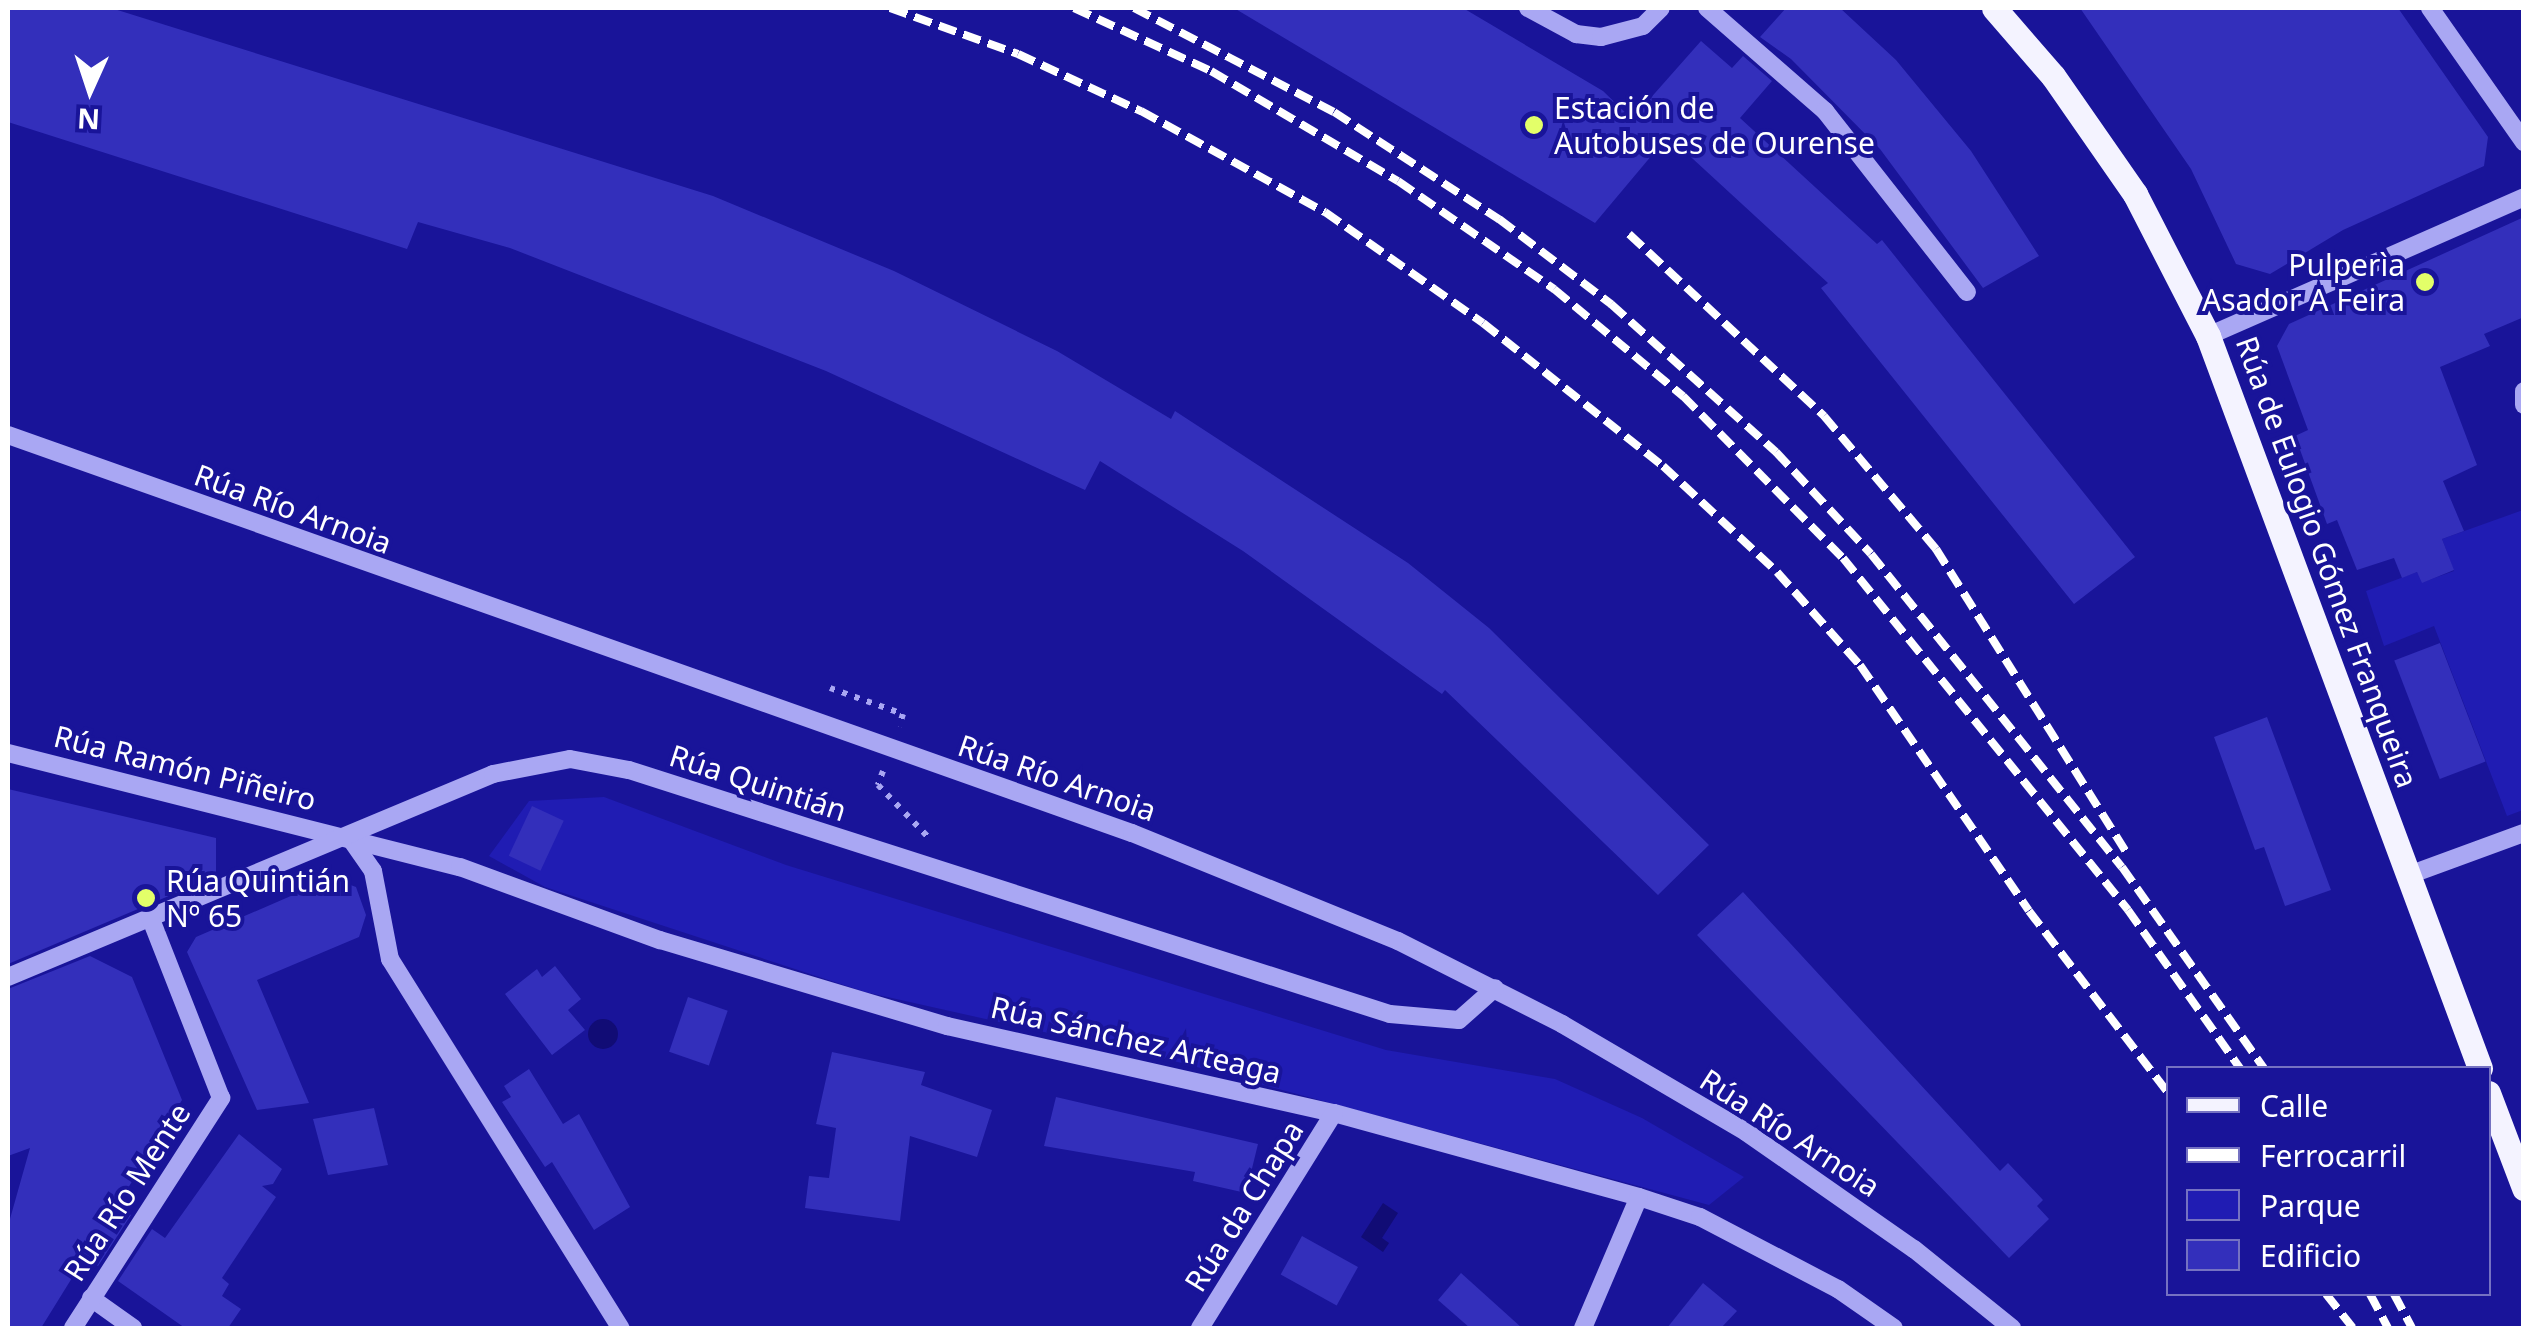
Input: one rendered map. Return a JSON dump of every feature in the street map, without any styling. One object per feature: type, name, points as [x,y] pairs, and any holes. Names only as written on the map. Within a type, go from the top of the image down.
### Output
[{"type":"main road","name":"Rúa de Eulogio Gómez Franqueira","points":[[2004,11],[2136,194],[2208,336],[2479,1066]]},
{"type":"main road","points":[[2491,1101],[2523,1188]]},
{"type":"street","points":[[1528,8],[1576,34],[1600,38],[1624,34],[1657,12]]},
{"type":"street","points":[[1707,8],[1825,111],[1968,292]]},
{"type":"street","points":[[2430,8],[2524,142]]},
{"type":"street","points":[[2208,336],[2524,197]]},
{"type":"street","points":[[2524,391],[2524,405]]},
{"type":"street","name":"Rúa Río Arnoia","points":[[8,435],[1132,832],[1275,888],[1495,988],[1746,1132],[1914,1249],[2012,1328]]},
{"type":"street","name":"Rúa Ramón Piñeiro","points":[[8,753],[350,838]]},
{"type":"street","name":"Rúa Quintián","points":[[8,977],[150,916],[350,838],[492,774],[570,759],[629,770],[1390,1014],[1459,1020],[1495,988]]},
{"type":"street","points":[[2409,875],[2524,833]]},
{"type":"street","points":[[350,838],[373,871],[390,959],[621,1328]]},
{"type":"street","name":"Rúa Sánchez Arteaga","points":[[350,838],[460,867],[660,940],[947,1026],[1334,1113],[1639,1197],[1700,1217],[1838,1289],[1894,1328]]},
{"type":"street","name":"Rúa Río Mente","points":[[74,1328],[221,1098],[150,916]]},
{"type":"street","name":"Rúa da Chapa","points":[[1200,1328],[1334,1113]]},
{"type":"street","points":[[1583,1328],[1639,1197]]},
{"type":"street","points":[[91,1298],[133,1328]]},
{"type":"path","points":[[830,688],[903,714]]},
{"type":"path","points":[[878,785],[905,820],[936,842]]},
{"type":"green space","points":[[2523,510],[2523,810],[2507,816],[2434,626],[2384,646],[2366,591],[2417,572],[2423,582],[2454,571],[2442,539]]},
{"type":"green space","points":[[604,797],[786,865],[1386,1050],[1555,1079],[1642,1118],[1744,1177],[1709,1205],[1182,1063],[865,992],[545,887],[489,856],[529,801]]},
{"type":"shaded area","points":[[603,1019],[614,1023],[618,1034],[614,1045],[603,1049],[592,1045],[588,1034],[592,1023]]},
{"type":"shaded area","points":[[1383,1203],[1398,1213],[1382,1238],[1389,1243],[1383,1252],[1361,1237]]},
{"type":"building","points":[[8,8],[111,8],[713,196],[894,271],[1057,351],[1171,419],[1175,411],[1408,563],[1489,628],[1709,845],[1658,895],[1445,690],[1442,694],[1243,551],[1100,461],[1085,490],[826,371],[510,248],[418,222],[407,249],[8,122]]},
{"type":"building","points":[[1234,8],[1463,8],[1603,91],[1632,119],[1701,41],[1732,68],[1743,56],[1772,81],[1740,118],[1877,244],[1882,240],[2135,557],[2074,604],[1821,288],[1828,283],[1668,136],[1595,223]]},
{"type":"building","points":[[1786,8],[1840,8],[1896,60],[1971,151],[2039,256],[1983,288],[1880,149],[1791,59],[1760,37]]},
{"type":"building","points":[[2080,8],[2398,8],[2488,137],[2484,166],[2343,230],[2270,274],[2236,264],[2191,169]]},
{"type":"building","points":[[2524,217],[2524,317],[2484,334],[2490,346],[2440,367],[2477,465],[2443,481],[2464,531],[2442,539],[2454,570],[2422,583],[2417,572],[2402,578],[2394,558],[2357,570],[2337,520],[2327,524],[2295,436],[2308,430],[2277,346],[2289,324]]},
{"type":"building","points":[[2440,643],[2486,762],[2440,779],[2394,661]]},
{"type":"building","points":[[2267,717],[2331,890],[2285,906],[2264,847],[2255,850],[2214,737]]},
{"type":"building","points":[[8,789],[216,838],[216,876],[8,964]]},
{"type":"building","points":[[532,806],[564,821],[540,871],[509,856]]},
{"type":"building","points":[[340,881],[356,887],[366,915],[359,937],[257,980],[309,1103],[257,1110],[187,952],[196,937],[323,882]]},
{"type":"building","points":[[1743,892],[2000,1171],[2008,1163],[2043,1200],[2037,1206],[2049,1219],[2009,1258],[1697,935]]},
{"type":"building","points":[[90,956],[132,977],[182,1100],[117,1206],[131,1215],[98,1266],[85,1257],[41,1328],[8,1328],[8,1226],[30,1148],[8,1156],[8,989]]},
{"type":"building","points":[[555,966],[581,999],[568,1010],[585,1030],[552,1055],[505,994],[537,969],[542,977]]},
{"type":"building","points":[[688,997],[728,1011],[709,1066],[669,1052]]},
{"type":"building","points":[[832,1052],[925,1072],[921,1085],[992,1110],[977,1157],[910,1136],[900,1221],[805,1208],[809,1176],[829,1178],[836,1128],[816,1124]]},
{"type":"building","points":[[529,1069],[563,1124],[579,1114],[630,1207],[594,1230],[552,1162],[545,1167],[502,1102],[511,1097],[504,1086]]},
{"type":"building","points":[[1056,1097],[1258,1144],[1246,1193],[1193,1181],[1195,1172],[1044,1146]]},
{"type":"building","points":[[374,1108],[388,1165],[328,1175],[313,1119]]},
{"type":"building","points":[[239,1134],[282,1169],[273,1184],[262,1186],[276,1197],[222,1278],[229,1284],[222,1296],[241,1309],[228,1328],[185,1328],[118,1281],[152,1229],[165,1238]]},
{"type":"building","points":[[1302,1236],[1358,1267],[1337,1306],[1281,1274]]},
{"type":"building","points":[[1461,1273],[1522,1328],[1470,1328],[1438,1300]]},
{"type":"building","points":[[1703,1283],[1737,1311],[1721,1328],[1667,1328]]},
{"type":"railway","points":[[890,8],[1018,54],[1141,111],[1325,212],[1483,323],[1663,466],[1777,572],[1860,665],[2029,911],[2166,1090]]},
{"type":"railway","points":[[1074,8],[1211,71],[1398,181],[1554,289],[1683,396],[1843,558],[2128,910],[2239,1066]]},
{"type":"railway","points":[[1134,8],[1334,112],[1499,219],[1611,304],[1776,452],[1871,554],[2122,867],[2263,1066]]},
{"type":"railway","points":[[1629,234],[1824,416],[1936,549],[2127,854]]},
{"type":"railway","points":[[2328,1296],[2353,1328]]},
{"type":"railway","points":[[2371,1296],[2388,1328]]},
{"type":"railway","points":[[2395,1296],[2412,1328]]},
{"type":"place","name":"Estación de Autobuses de Ourense","points":[[1534,125]]},
{"type":"place","name":"Pulperìa Asador A Feira","points":[[2425,282]]},
{"type":"place","name":"Rúa Quintián Nº 65","points":[[146,898]]}]
